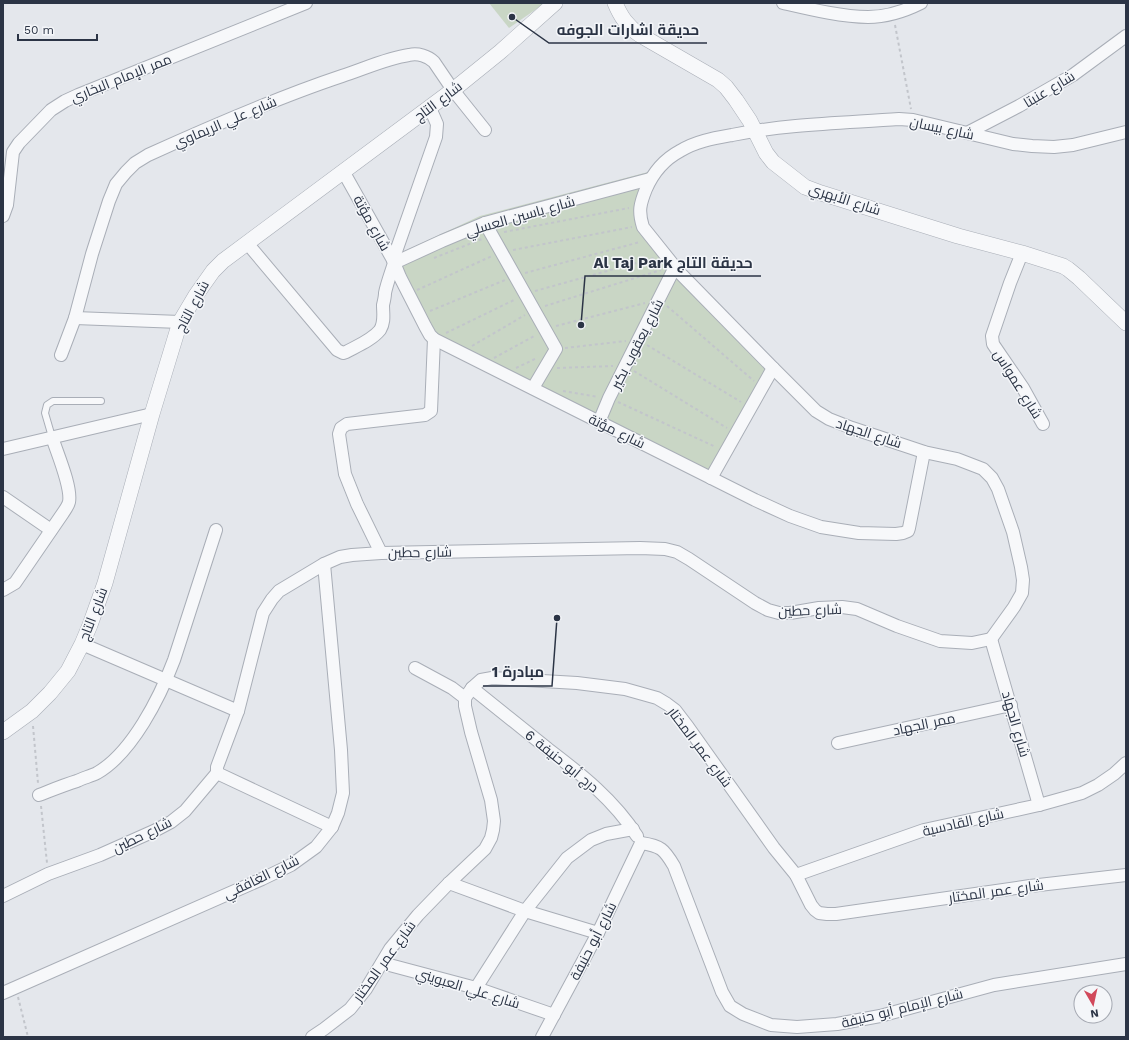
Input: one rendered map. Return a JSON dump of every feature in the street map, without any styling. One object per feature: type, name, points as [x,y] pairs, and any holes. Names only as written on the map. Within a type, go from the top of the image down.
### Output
[{"type":"street","name":"ممر الإمام البخاري","points":[[3,216],[7,205],[13,152],[19,143],[51,110],[78,95],[306,3]]},
{"type":"street","name":"شارع الأبهري","points":[[615,3],[624,20],[632,29],[718,80],[726,87],[756,130],[766,153],[773,162],[805,187],[958,236],[1022,252],[1056,263],[1068,269],[1080,278],[1126,323]]},
{"type":"street","points":[[783,3],[838,14],[869,17],[893,14],[921,3]]},
{"type":"street","name":"شارع التاج","points":[[6,726],[32,711],[50,693],[68,671],[82,644],[105,583],[152,414],[180,322],[196,294],[213,270],[343,171],[430,108],[500,52],[554,4]]},
{"type":"street","name":"شارع عنبتا","points":[[967,133],[1019,106],[1073,75],[1126,36]]},
{"type":"street","name":"شارع علي الريماوي","points":[[61,355],[75,318],[92,254],[116,184],[135,163],[148,155],[312,86],[395,58],[416,54],[430,58],[434,62],[453,90],[485,130]]},
{"type":"street","points":[[247,243],[338,350],[343,353],[346,352],[370,338],[380,329],[383,324],[383,305],[388,279],[436,137],[436,124],[430,108]]},
{"type":"street","name":"شارع بيسان","points":[[756,130],[899,119],[913,120],[1013,144],[1054,147],[1073,145],[1126,132]]},
{"type":"street","points":[[640,206],[650,180],[657,170],[680,151],[707,140],[756,130]]},
{"type":"street","name":"شارع مؤتة","points":[[343,171],[394,261],[400,277],[434,339],[755,500],[790,516],[821,527],[859,533],[903,533],[908,531],[909,528],[924,452]]},
{"type":"street","name":"شارع ياسين العسلي","points":[[394,261],[485,223],[650,180]]},
{"type":"street","name":"شارع الجهاد","points":[[640,206],[643,225],[675,267],[816,411],[829,419],[852,428],[924,452],[957,459],[983,469],[992,478],[998,489],[1012,532],[1023,580],[1022,593],[991,639],[1039,805]]},
{"type":"street","points":[[485,223],[556,349],[533,388]]},
{"type":"street","name":"شارع عمواس","points":[[1022,252],[1010,282],[992,336],[992,341],[1023,388],[1043,424]]},
{"type":"street","name":"شارع يعقوب بكير","points":[[600,422],[609,398],[675,267]]},
{"type":"street","points":[[75,318],[180,322]]},
{"type":"street","points":[[382,553],[357,504],[345,474],[339,434],[341,428],[347,424],[425,415],[431,411],[434,339]]},
{"type":"street","points":[[711,478],[773,368]]},
{"type":"street","points":[[3,449],[152,414]]},
{"type":"street","points":[[3,590],[15,583],[69,503],[69,494],[66,481],[52,437]]},
{"type":"street","points":[[3,497],[52,530]]},
{"type":"street","points":[[39,795],[96,773],[110,764],[124,749],[144,723],[166,680],[174,660],[216,530]]},
{"type":"street","name":"شارع حطين","points":[[3,896],[48,874],[100,855],[154,831],[171,822],[185,811],[217,773],[216,767],[238,711],[263,613],[279,591],[324,564],[340,557],[382,553],[632,548],[665,549],[677,552],[689,559],[768,610],[779,613],[790,613],[819,608],[842,607],[857,609],[897,626],[940,641],[972,642],[991,639]]},
{"type":"street","name":"شارع الغافقي","points":[[3,993],[291,865],[316,847],[332,826],[338,813],[343,793],[324,564]]},
{"type":"street","points":[[82,644],[238,711]]},
{"type":"street","name":"درج أبو حنيفة 6","points":[[415,668],[452,688],[469,693],[572,768],[604,795],[627,820],[642,843]]},
{"type":"street","name":"شارع عمر المختار","points":[[312,1037],[350,1009],[366,989],[390,949],[418,915],[485,849],[494,830],[491,800],[465,706],[469,693],[481,680],[492,678],[578,683],[625,689],[657,698],[667,704],[675,710],[688,727],[774,848],[796,875],[810,905],[819,913],[836,914],[1030,886],[1126,875]]},
{"type":"street","name":"ممر الجهاد","points":[[838,743],[1011,705]]},
{"type":"street","name":"شارع القادسية","points":[[796,875],[924,830],[1039,805],[1082,793],[1098,785],[1114,774],[1126,763]]},
{"type":"street","points":[[217,773],[332,826]]},
{"type":"street","points":[[476,988],[525,911],[567,858],[591,840],[606,834],[633,830]]},
{"type":"street","name":"شارع أبو حنيفة","points":[[542,1037],[598,933],[642,843]]},
{"type":"street","name":"شارع الإمام أبو حنيفة","points":[[642,843],[654,845],[663,850],[674,866],[722,992],[730,1006],[743,1014],[771,1025],[797,1027],[837,1024],[880,1016],[994,985],[1126,964]]},
{"type":"street","points":[[449,883],[525,911],[598,933]]},
{"type":"street","name":"شارع علي العبويني","points":[[382,963],[476,988],[554,1014]]},
{"type":"lane","points":[[52,437],[45,413],[47,405],[53,401],[101,401]]},
{"type":"path","points":[[893,14],[913,120]]},
{"type":"path","points":[[434,258],[491,235],[640,206]]},
{"type":"path","points":[[409,293],[500,252],[643,225]]},
{"type":"path","points":[[420,315],[514,276],[652,238]]},
{"type":"path","points":[[434,339],[525,294],[665,255]]},
{"type":"path","points":[[462,352],[534,310],[675,267]]},
{"type":"path","points":[[484,363],[545,330],[659,299],[762,388]]},
{"type":"path","points":[[504,374],[556,349],[639,340],[750,408]]},
{"type":"path","points":[[545,368],[626,366],[736,433]]},
{"type":"path","points":[[557,390],[609,398],[726,451]]},
{"type":"path","points":[[16,987],[28,1037]]},
{"type":"green space","points":[[489,3],[545,3],[509,28]]},
{"type":"green space","points":[[652,171],[639,226],[772,366],[709,470],[599,418],[434,336],[396,255],[480,216]]},
{"type":"place","name":"حديقة اشارات الجوفه","points":[[512,17]]},
{"type":"place","name":"Al Taj Park حديقة التاج","points":[[581,325]]},
{"type":"place","name":"مبادرة 1","points":[[557,618]]}]
